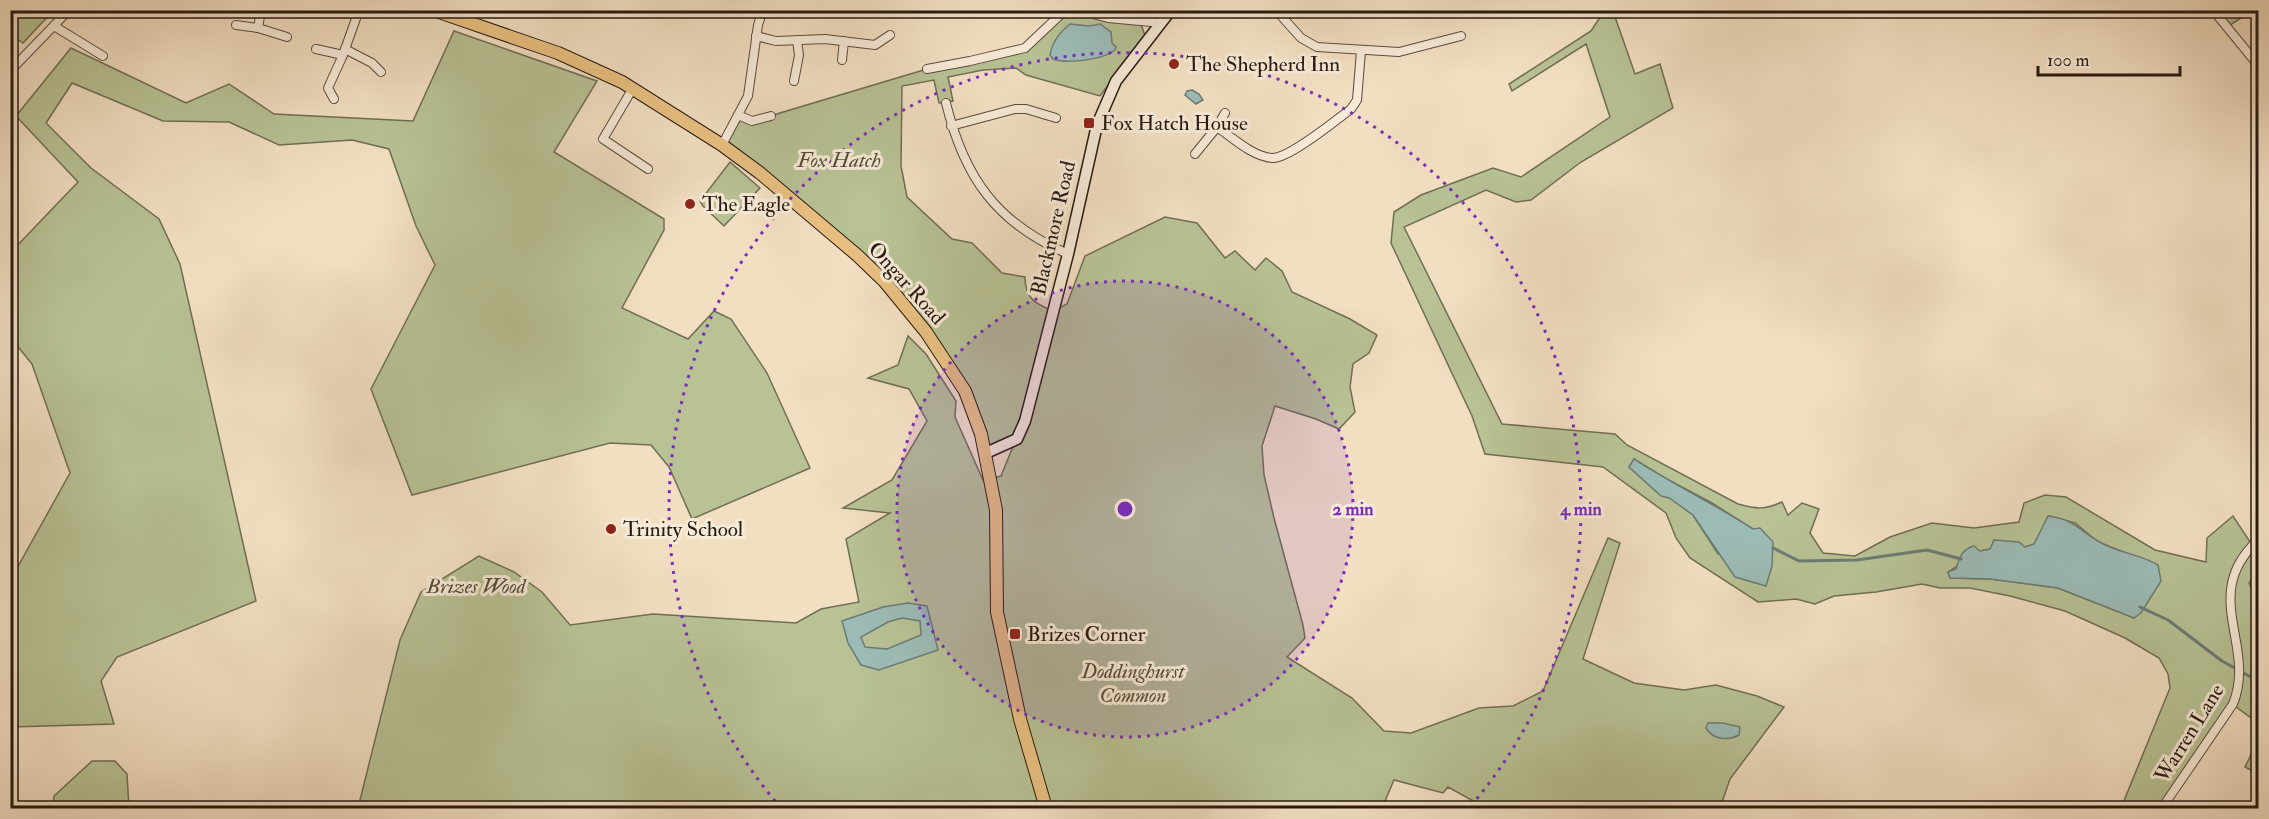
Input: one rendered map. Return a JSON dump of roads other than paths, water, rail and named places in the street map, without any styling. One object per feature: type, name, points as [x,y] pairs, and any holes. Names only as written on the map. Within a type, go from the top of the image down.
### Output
[{"type":"main road","name":"Ongar Road","points":[[433,10],[558,53],[633,88],[722,145],[760,173],[856,255],[904,304],[940,351],[964,391],[977,420],[986,453],[996,510],[997,612],[1020,719],[1046,808]]},
{"type":"street","points":[[10,70],[69,10]]},
{"type":"street","points":[[258,28],[261,10]]},
{"type":"street","points":[[334,99],[328,88],[359,10]]},
{"type":"street","points":[[722,145],[748,96],[756,36],[763,10]]},
{"type":"street","points":[[927,69],[970,62],[1025,48],[1061,14],[1069,10]]},
{"type":"street","points":[[1079,10],[1108,18],[1162,23]]},
{"type":"street","name":"Blackmore Road","points":[[986,453],[1017,439],[1025,421],[1068,254],[1097,125],[1108,97],[1116,81],[1171,10]]},
{"type":"street","points":[[1276,10],[1301,38],[1317,47],[1399,52],[1461,36]]},
{"type":"street","points":[[2213,10],[2259,65]]},
{"type":"street","points":[[236,25],[258,28],[287,37]]},
{"type":"street","points":[[54,26],[103,56]]},
{"type":"street","points":[[756,36],[776,41],[825,39],[875,45],[890,35]]},
{"type":"street","points":[[794,81],[799,55],[797,41]]},
{"type":"street","points":[[842,60],[844,41]]},
{"type":"street","points":[[316,49],[344,52],[372,63],[381,72]]},
{"type":"street","points":[[1217,127],[1260,155],[1275,158],[1294,150],[1352,109],[1357,100],[1361,51]]},
{"type":"street","points":[[633,88],[603,139],[648,169]]},
{"type":"street","points":[[945,103],[962,157],[988,197],[1021,229],[1068,254]]},
{"type":"street","points":[[951,126],[1015,109],[1026,109],[1056,118]]},
{"type":"street","points":[[1195,154],[1217,127],[1225,113]]},
{"type":"street","points":[[738,115],[752,121],[771,116]]},
{"type":"street","name":"Warren Lane","points":[[2162,808],[2233,704],[2239,689],[2240,662],[2230,613],[2230,593],[2241,562],[2259,540]]},
{"type":"water","points":[[1070,24],[1089,26],[1100,24],[1111,32],[1115,50],[1085,60],[1053,59],[1050,55],[1051,50],[1060,34]]},
{"type":"water","points":[[1192,90],[1203,100],[1196,104],[1185,95],[1187,91]]},
{"type":"water","points":[[1634,459],[1753,529],[1760,528],[1773,542],[1772,566],[1766,586],[1735,577],[1693,515],[1669,498],[1661,496],[1629,467]]},
{"type":"water","points":[[2048,516],[2071,523],[2105,545],[2158,565],[2161,581],[2141,613],[2134,618],[2058,588],[1990,579],[1950,578],[1948,572],[1956,569],[1962,554],[1970,547],[1974,546],[1980,551],[1990,549],[1994,540],[2019,542],[2025,547],[2034,544]]},
{"type":"water","points":[[908,603],[927,606],[938,650],[879,670],[861,665],[848,643],[842,621],[883,607]],"holes":[[[902,618],[920,621],[921,635],[887,649],[865,647],[861,637],[888,622]]]},
{"type":"water","points":[[1708,723],[1723,723],[1740,727],[1739,735],[1726,739],[1717,737],[1706,728]]},
{"type":"waterway","points":[[1773,548],[1799,561],[1857,560],[1927,550],[1961,559]]},
{"type":"waterway","points":[[2140,607],[2168,620],[2222,661],[2258,681]]},
{"type":"place","name":"The Shepherd Inn","points":[[1174,64]]},
{"type":"place","name":"Fox Hatch House","points":[[1089,123]]},
{"type":"place","name":"The Eagle","points":[[690,204]]},
{"type":"place","name":"Trinity School","points":[[611,529]]},
{"type":"place","name":"Brizes Corner","points":[[1015,634]]},
{"type":"park label","name":"Fox Hatch","points":[[839,160]]},
{"type":"park label","name":"Brizes Wood","points":[[476,586]]},
{"type":"park label","name":"Doddinghurst Common","points":[[1133,683]]}]
